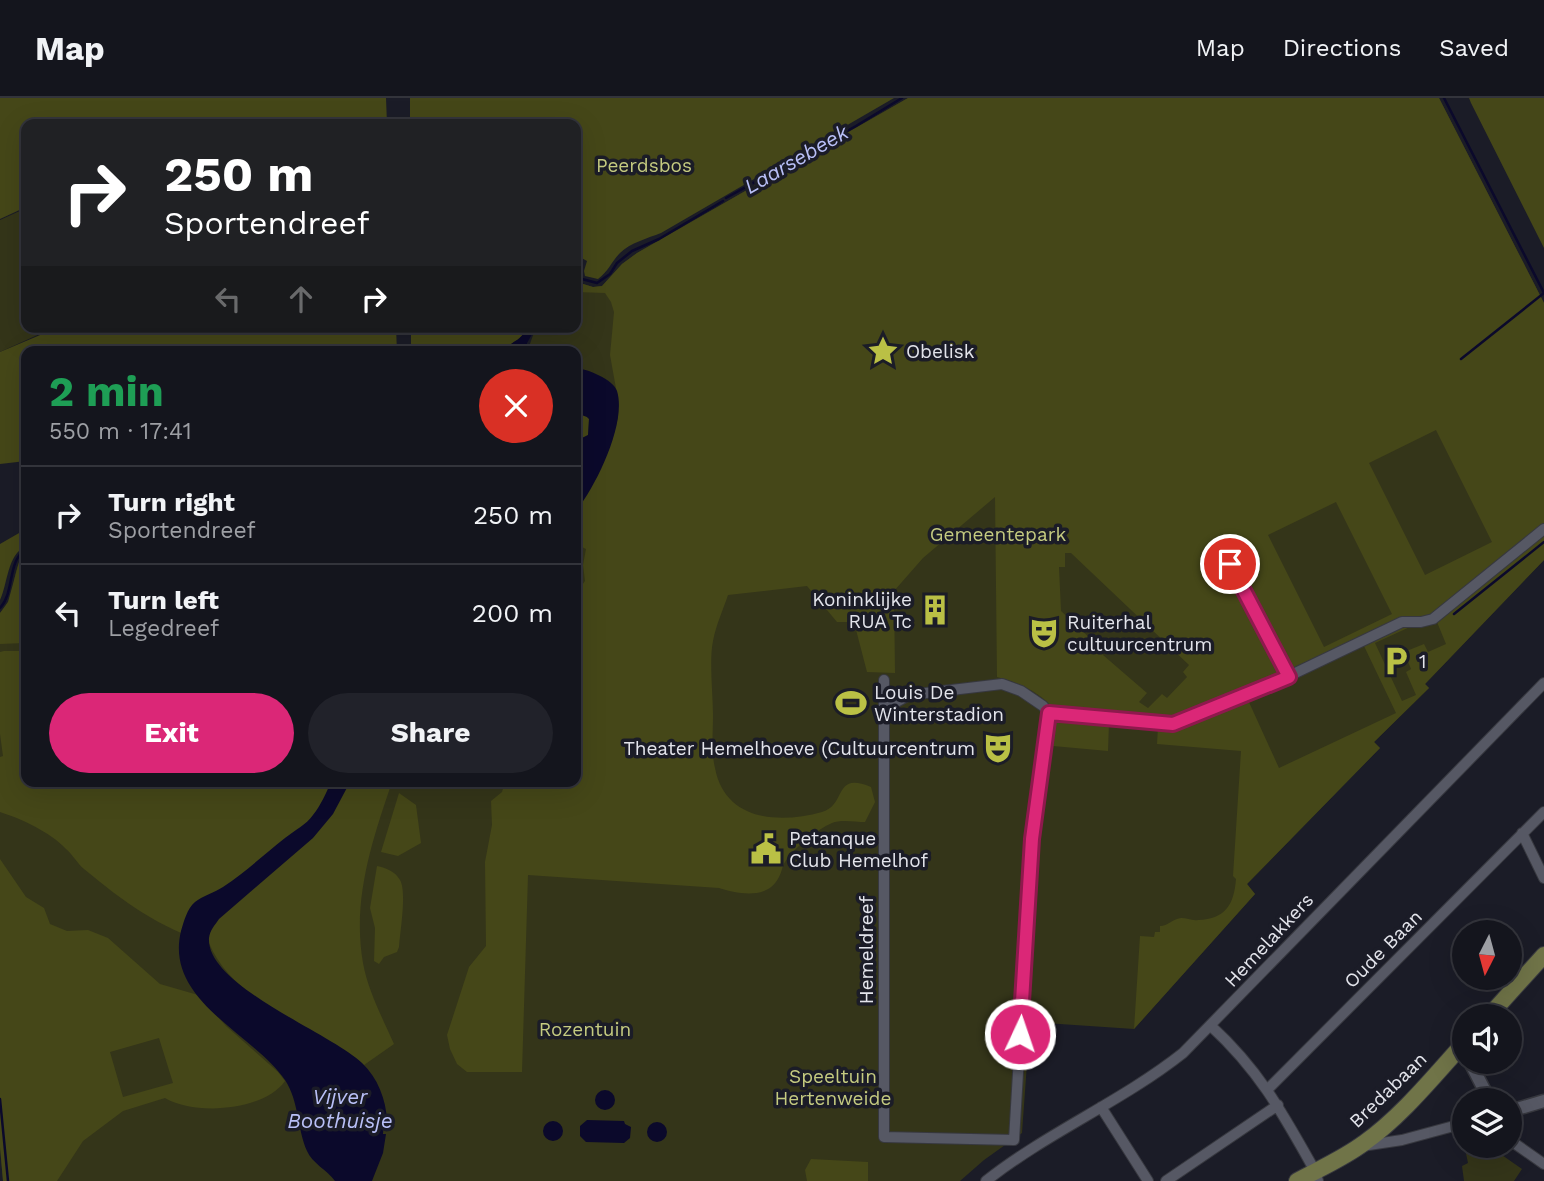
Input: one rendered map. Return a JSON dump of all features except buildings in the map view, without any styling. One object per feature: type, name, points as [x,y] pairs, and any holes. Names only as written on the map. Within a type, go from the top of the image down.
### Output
[{"type":"main road","points":[[1500,1004],[1544,955]]},
{"type":"main road","name":"Bredabaan","points":[[1297,1181],[1317,1176],[1361,1146],[1396,1116],[1452,1059]]},
{"type":"street","points":[[884,709],[903,696],[1002,684],[1021,691],[1049,713],[1173,724],[1289,677],[1402,622],[1433,619],[1544,529]]},
{"type":"street","points":[[1230,564],[1289,677]]},
{"type":"street","name":"Hemeldreef","points":[[903,696],[884,682],[884,1137],[1014,1140]]},
{"type":"street","name":"Hemelakkers","points":[[986,1181],[1023,1154],[1168,1065],[1211,1027],[1360,869],[1544,683]]},
{"type":"street","points":[[1023,1154],[1014,1140],[1032,839],[1049,713]]},
{"type":"street","name":"Oude Baan","points":[[1268,1089],[1544,812]]},
{"type":"street","points":[[1522,833],[1544,878]]},
{"type":"street","points":[[1211,1027],[1245,1060],[1268,1089],[1317,1176]]},
{"type":"street","points":[[1522,1107],[1544,1101]]},
{"type":"street","points":[[1166,1181],[1278,1105]]},
{"type":"street","points":[[1101,1107],[1148,1181]]},
{"type":"street","points":[[1361,1146],[1402,1140],[1452,1127]]},
{"type":"street","points":[[1522,1149],[1544,1164]]},
{"type":"green space","points":[[0,98],[386,98],[387,119],[21,119],[21,209],[0,219]]},
{"type":"green space","name":"Peerdsbos","points":[[410,98],[894,98],[661,233],[629,246],[598,279],[585,276],[587,261],[581,258],[581,119],[410,119]]},
{"type":"green space","name":"Gemeentepark","points":[[908,98],[1439,98],[1544,303],[1544,560],[1425,684],[1429,688],[1374,742],[1380,748],[1247,884],[1255,894],[1134,1029],[1030,1022],[1022,1133],[960,1181],[3,1181],[0,1146],[0,613],[9,599],[21,559],[21,787],[581,787],[581,346],[529,346],[534,333],[581,333],[581,283],[593,287],[602,286],[622,264]]},
{"type":"green space","points":[[908,98],[1439,98],[1544,303],[1544,560],[1425,684],[1429,688],[1374,742],[1380,748],[1247,884],[1255,894],[1134,1029],[1140,936],[1154,937],[1155,932],[1160,932],[1160,926],[1178,919],[1215,917],[1227,908],[1233,896],[1241,751],[1157,744],[1158,727],[1109,723],[1108,751],[1053,746],[1055,720],[1047,702],[1022,686],[997,677],[995,497],[923,558],[894,591],[895,673],[867,672],[854,622],[837,622],[807,586],[728,595],[714,635],[711,658],[713,755],[721,786],[730,799],[742,808],[756,814],[789,818],[830,808],[845,786],[859,783],[871,787],[875,802],[865,822],[836,822],[819,830],[789,856],[774,884],[760,892],[743,893],[719,888],[528,875],[522,1072],[467,1072],[457,1064],[447,1035],[469,967],[486,946],[485,862],[492,825],[491,801],[502,792],[504,787],[581,787],[581,586],[585,581],[583,565],[586,549],[581,546],[581,503],[596,478],[612,441],[618,417],[610,355],[614,312],[605,293],[581,292],[581,283],[593,287],[602,286],[622,264]],"holes":[[[1436,430],[1492,542],[1425,575],[1369,463]],[[1336,502],[1392,614],[1324,647],[1268,535]],[[1065,553],[1071,553],[1189,665],[1183,672],[1187,677],[1167,698],[1162,694],[1148,708],[1139,702],[1147,693],[1103,655],[1093,641],[1061,611],[1059,567],[1065,567]],[[1437,622],[1446,644],[1428,652],[1424,644],[1404,652],[1411,669],[1406,672],[1416,695],[1402,701],[1375,643],[1412,626],[1423,627]],[[1364,646],[1396,713],[1279,768],[1248,700]]]},
{"type":"green space","points":[[1469,98],[1544,98],[1544,248],[1471,103]]},
{"type":"green space","points":[[21,210],[21,333],[42,333],[0,352],[0,220]]},
{"type":"green space","points":[[45,333],[396,333],[397,346],[21,346],[21,462],[0,464],[0,352]]},
{"type":"green space","points":[[411,333],[524,333],[510,346],[411,346]]},
{"type":"green space","points":[[581,414],[589,419],[588,435],[581,438]]},
{"type":"green space","points":[[21,532],[21,549],[12,563],[0,600],[0,544]]},
{"type":"green space","points":[[21,559],[21,643],[0,644],[0,613],[8,602]]},
{"type":"green space","points":[[21,651],[21,787],[390,787],[366,871],[360,940],[368,984],[394,1044],[364,1065],[345,1050],[278,1012],[237,983],[221,965],[209,943],[174,930],[143,913],[84,869],[52,837],[26,822],[0,812],[0,757],[3,756],[0,734],[0,652]]},
{"type":"green space","points":[[399,793],[416,805],[421,843],[398,856],[381,852]]},
{"type":"green space","points":[[0,859],[26,897],[44,908],[50,924],[67,931],[88,930],[108,938],[160,984],[198,995],[226,1026],[285,1081],[262,1099],[246,1104],[193,1107],[165,1098],[123,1111],[83,1141],[57,1181],[3,1181],[0,1147]],"holes":[[[159,1038],[173,1083],[123,1097],[110,1052]]]},
{"type":"green space","points":[[377,866],[396,874],[403,893],[399,947],[397,952],[384,957],[379,964],[374,961],[375,928],[370,908]]},
{"type":"green space","points":[[1467,1158],[1506,1158],[1522,1169],[1514,1181],[1464,1181],[1462,1166],[1468,1163]]},
{"type":"green space","points":[[811,1159],[868,1162],[868,1181],[807,1181],[805,1170]]},
{"type":"water","points":[[523,333],[533,333],[527,346],[508,346],[509,345]]},
{"type":"water","points":[[581,369],[610,382],[617,391],[619,404],[618,420],[608,454],[581,504],[581,438],[588,435],[587,417],[581,415]]},
{"type":"water","name":"Vijver Boothuisje","points":[[328,787],[347,787],[333,814],[313,838],[219,919],[209,938],[213,956],[227,974],[248,991],[346,1051],[373,1075],[383,1097],[387,1120],[384,1120],[383,1134],[386,1134],[383,1153],[372,1181],[335,1181],[312,1159],[304,1142],[290,1088],[285,1080],[271,1063],[198,997],[186,977],[179,956],[181,931],[192,905],[220,889],[307,822]]},
{"type":"water","points":[[605,1090],[612,1093],[615,1100],[612,1107],[605,1110],[598,1107],[595,1100],[598,1093]]},
{"type":"water","points":[[587,1120],[624,1121],[631,1127],[630,1138],[624,1143],[586,1142],[580,1136],[580,1126]]},
{"type":"water","points":[[549,1121],[557,1121],[563,1131],[557,1141],[549,1141],[543,1135],[543,1127]]},
{"type":"water","points":[[657,1122],[664,1125],[667,1132],[664,1139],[657,1142],[650,1139],[647,1132],[650,1125]]},
{"type":"waterway","name":"Laarsebeek","points":[[726,198],[902,98]]},
{"type":"waterway","points":[[1444,98],[1544,293],[1461,359]]},
{"type":"waterway","name":"Laarsebeek","points":[[581,276],[597,283],[610,274],[617,263],[632,251],[659,239],[723,201]]},
{"type":"waterway","points":[[1454,614],[1544,542]]},
{"type":"waterway","name":"Laarsebeek","points":[[0,608],[8,594],[13,569],[21,553]]},
{"type":"waterway","points":[[0,1099],[8,1181]]},
{"type":"place","name":"Obelisk","points":[[883,351]]},
{"type":"place","name":"Koninklijke RUA Tc","points":[[935,610]]},
{"type":"place","name":"Ruiterhal cultuurcentrum","points":[[1044,633]]},
{"type":"place","name":"1","points":[[1396,661]]},
{"type":"place","name":"Louis De Winterstadion","points":[[851,703]]},
{"type":"place","name":"Theater Hemelhoeve (Cultuurcentrum","points":[[998,748]]},
{"type":"place","name":"Petanque Club Hemelhof","points":[[766,849]]},
{"type":"route","points":[[1020,1034],[1032,839],[1049,713],[1173,724],[1289,677],[1230,564]]},
{"type":"park label","name":"Rozentuin","points":[[585,1029]]},
{"type":"park label","name":"Speeltuin Hertenweide","points":[[833,1087]]}]
